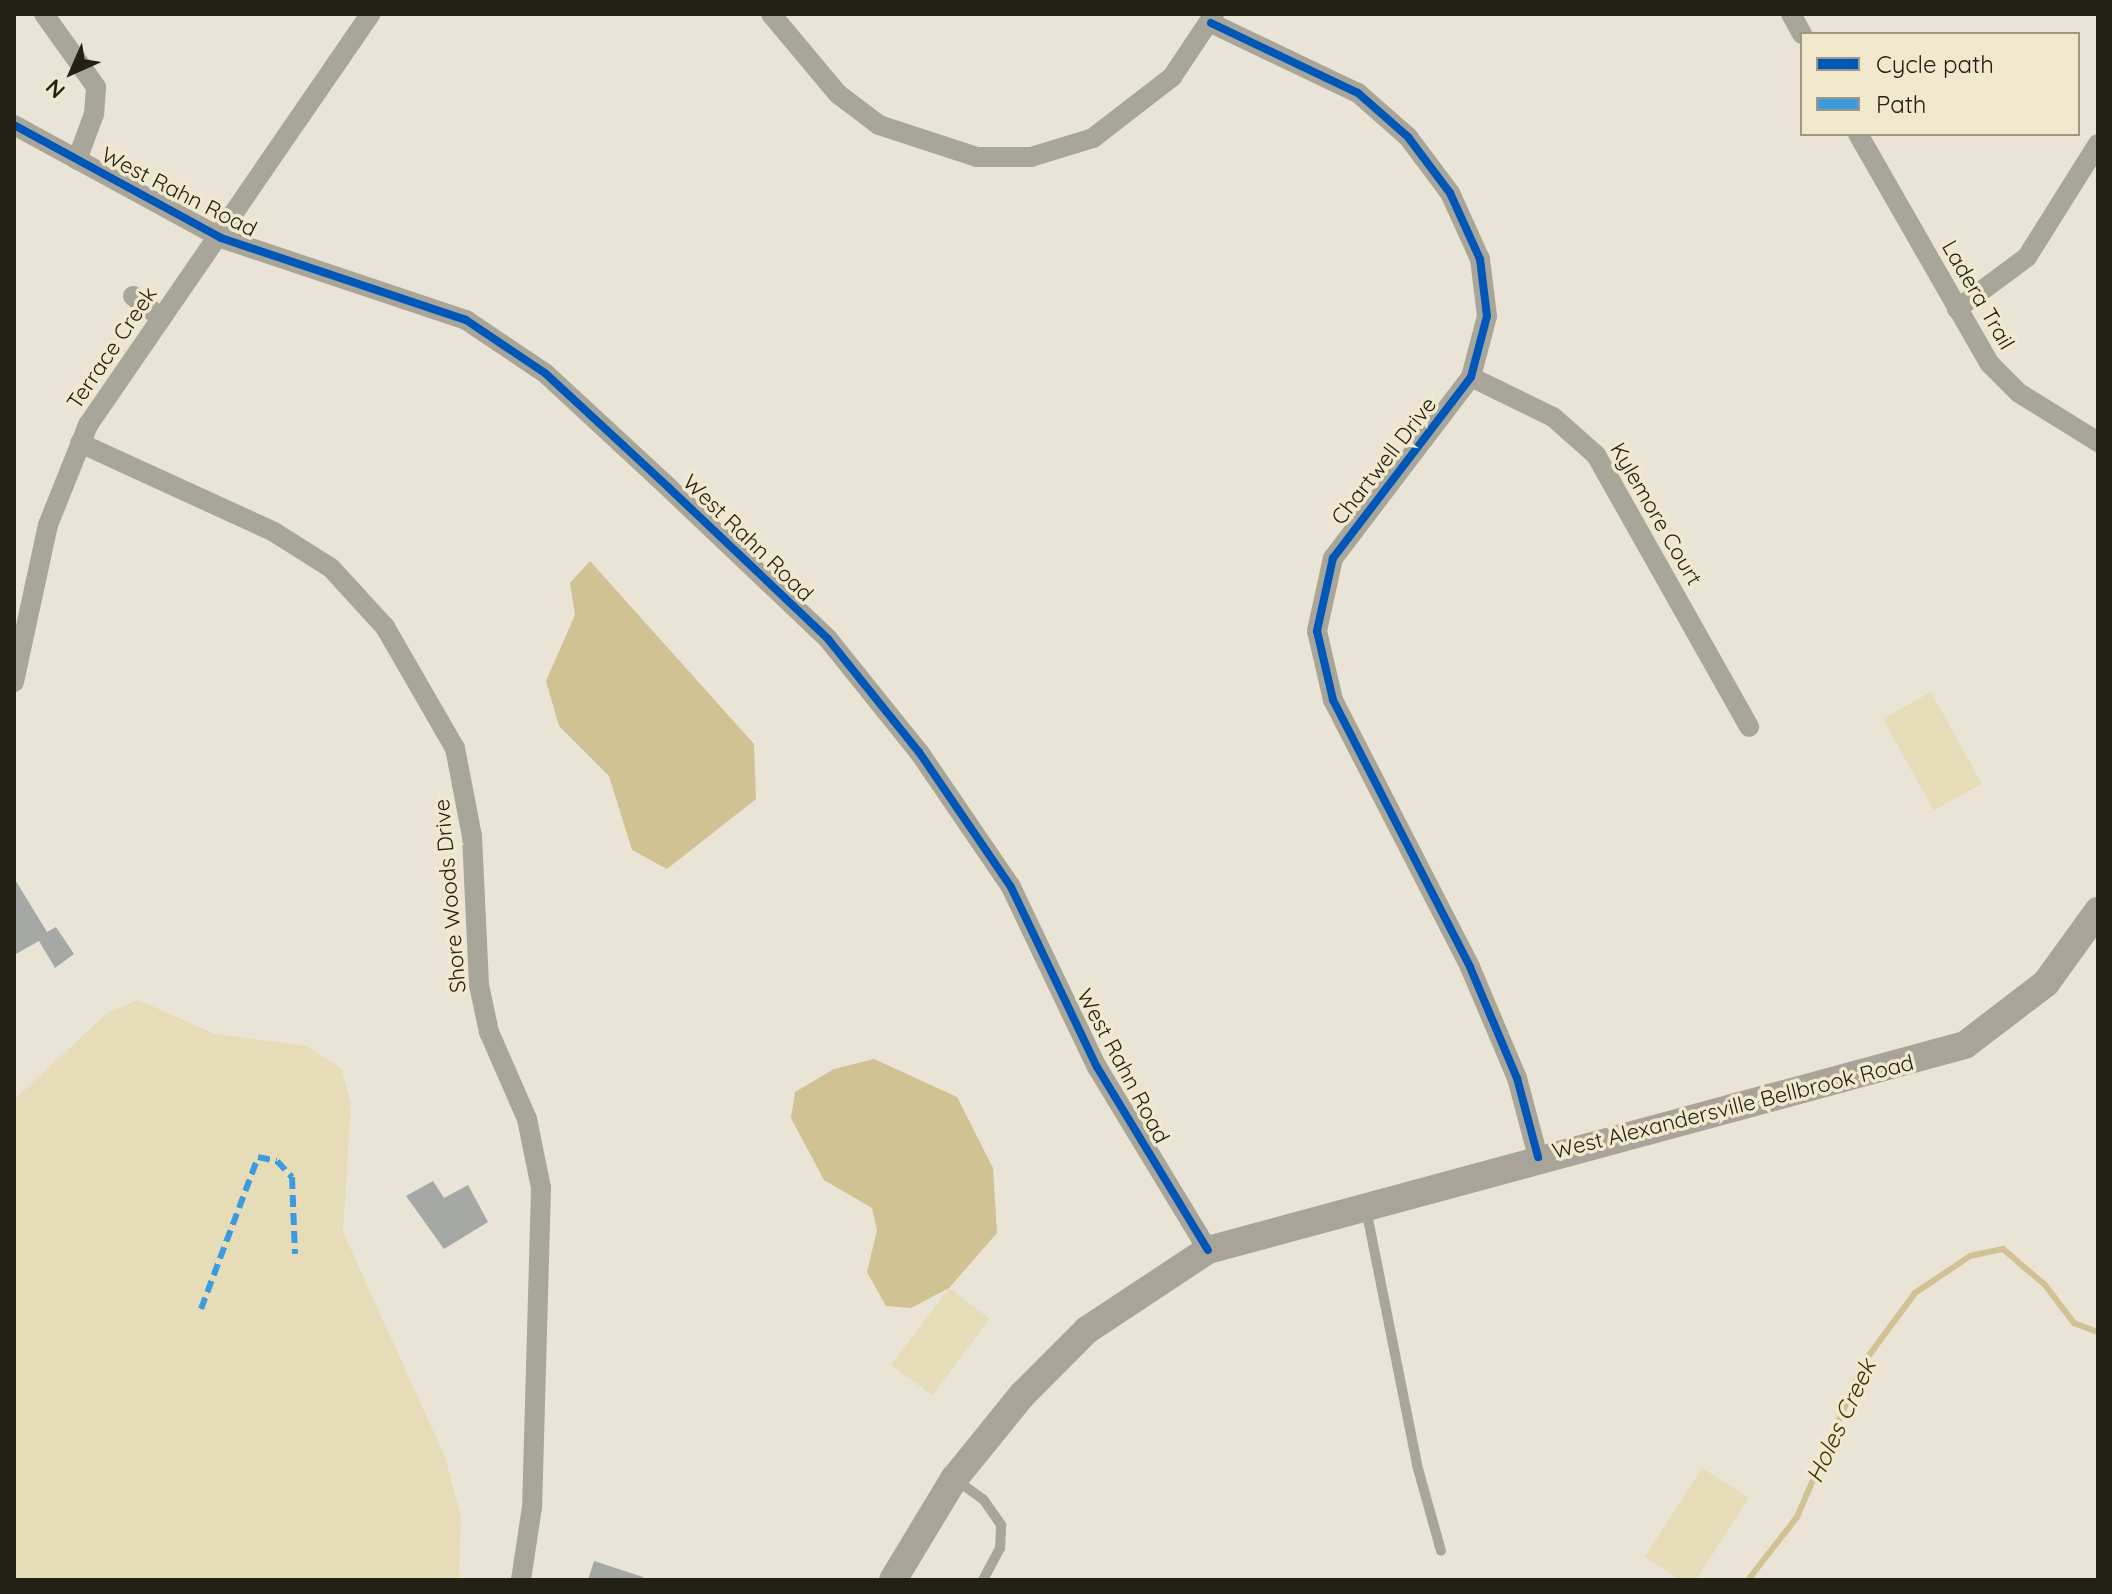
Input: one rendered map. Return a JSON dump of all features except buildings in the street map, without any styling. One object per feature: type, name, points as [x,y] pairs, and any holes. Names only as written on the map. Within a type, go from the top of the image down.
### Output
[{"type":"main road","name":"West Alexandersville Bellbrook Road","points":[[893,1580],[954,1479],[1022,1395],[1087,1330],[1208,1250],[1364,1203],[1965,1045],[2046,983],[2098,911]]},
{"type":"street","points":[[44,14],[96,87],[94,114],[77,160]]},
{"type":"street","name":"Terrace Creek","points":[[14,682],[48,525],[80,443],[161,318],[221,238],[371,14]]},
{"type":"street","points":[[771,14],[838,94],[879,125],[977,157],[1031,157],[1093,138],[1172,77],[1212,18]]},
{"type":"street","points":[[1791,14],[1801,32]]},
{"type":"street","name":"Chartwell Drive","points":[[1212,18],[1358,93],[1408,137],[1450,193],[1480,259],[1487,316],[1471,377],[1333,558],[1317,631],[1333,700],[1470,967],[1517,1078],[1538,1157]]},
{"type":"street","name":"West Rahn Road","points":[[14,125],[221,238],[435,307],[497,337],[545,373],[828,639],[919,752],[1011,887],[1097,1067],[1208,1250]]},
{"type":"street","name":"Ladera Trail","points":[[1859,136],[1957,309],[2003,380],[2098,442]]},
{"type":"street","points":[[1957,309],[2027,257],[2098,144]]},
{"type":"street","points":[[133,296],[161,318]]},
{"type":"street","name":"Kylemore Court","points":[[1471,377],[1553,417],[1596,455],[1749,727]]},
{"type":"street","name":"Shore Woods Drive","points":[[80,443],[274,532],[331,568],[385,627],[455,748],[472,836],[479,985],[489,1032],[527,1119],[541,1188],[532,1507],[521,1580]]},
{"type":"lane","points":[[1364,1203],[1386,1287],[1417,1465],[1441,1551]]},
{"type":"lane","points":[[954,1479],[983,1499],[1001,1525],[1000,1548],[983,1580]]},
{"type":"shaded area","points":[[590,561],[754,744],[756,799],[667,869],[632,850],[609,776],[559,726],[546,681],[575,615],[570,583]]},
{"type":"shaded area","points":[[1931,692],[1982,784],[1934,810],[1883,719]]},
{"type":"shaded area","points":[[138,1000],[215,1034],[307,1046],[341,1068],[351,1104],[343,1232],[445,1457],[461,1517],[459,1580],[14,1580],[14,1100],[107,1013]]},
{"type":"shaded area","points":[[874,1059],[957,1097],[993,1168],[997,1233],[949,1288],[911,1308],[886,1306],[867,1272],[877,1230],[872,1208],[824,1180],[791,1118],[795,1092],[834,1069]]},
{"type":"shaded area","points":[[949,1288],[990,1319],[932,1395],[891,1365]]},
{"type":"shaded area","points":[[1702,1468],[1749,1498],[1696,1580],[1680,1580],[1645,1557]]},
{"type":"waterway","name":"Holes Creek","points":[[1748,1580],[1797,1517],[1864,1362],[1915,1293],[1970,1256],[2003,1249],[2045,1285],[2074,1323],[2098,1332]]},
{"type":"marked path","points":[[201,1309],[258,1157],[277,1161],[292,1177],[295,1254]]},
{"type":"cycle path","points":[[1211,23],[1358,93],[1408,137],[1450,193],[1480,259],[1487,316],[1471,377],[1333,558],[1317,631],[1333,700],[1470,967],[1517,1078],[1538,1157]]},
{"type":"cycle path","points":[[14,125],[221,238],[466,320],[545,373],[668,487],[828,639],[919,752],[1011,887],[1097,1067],[1208,1250]]}]
